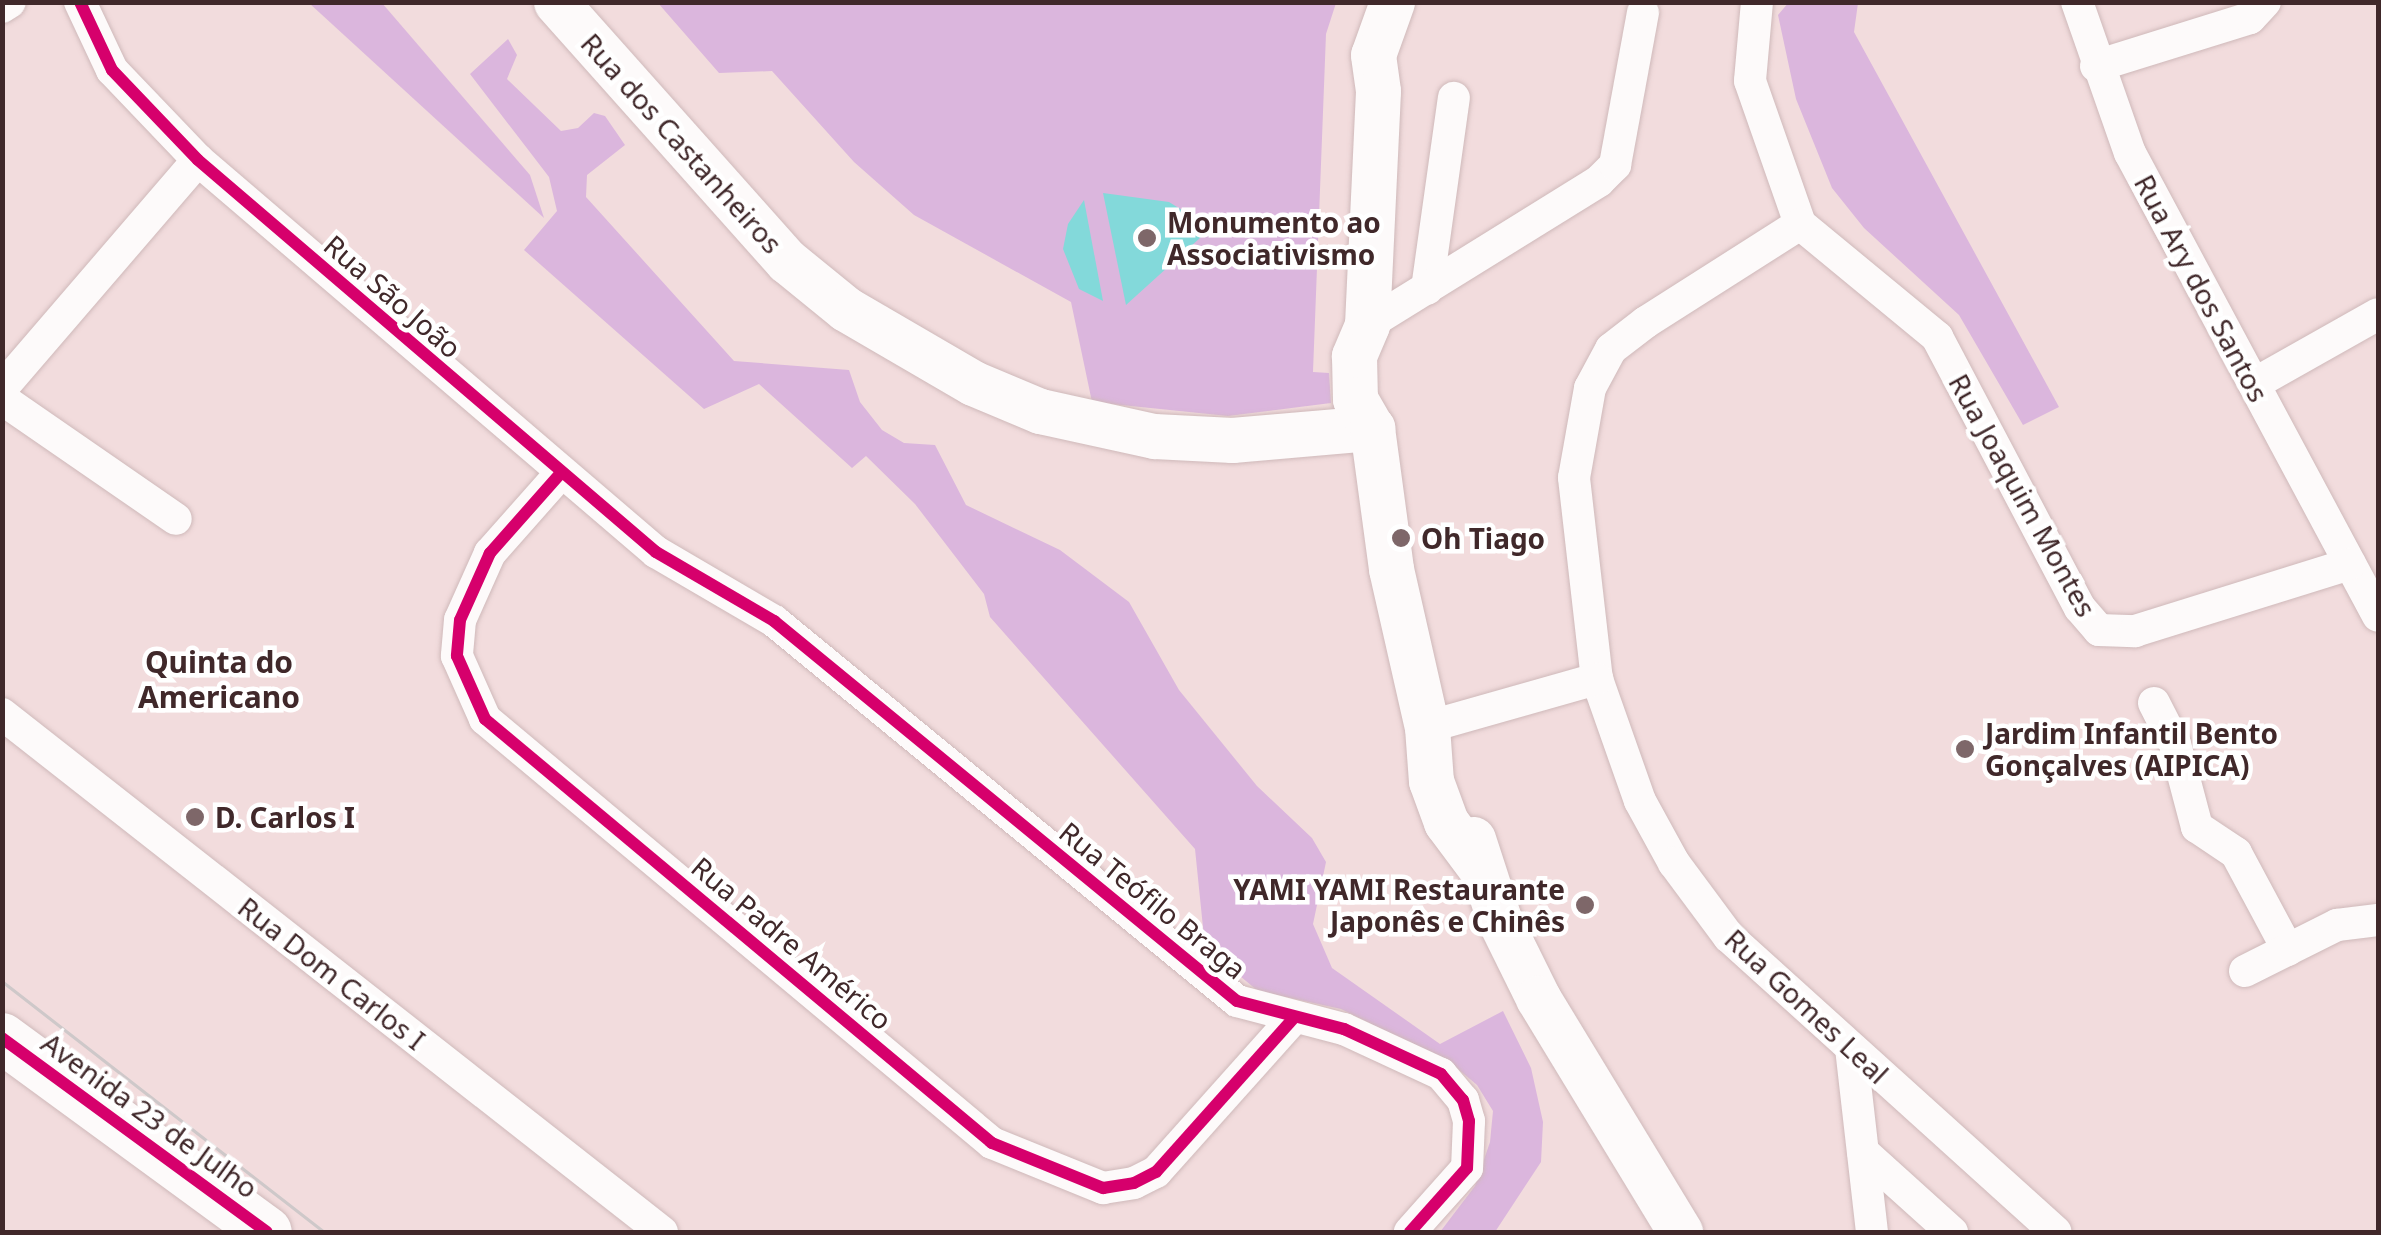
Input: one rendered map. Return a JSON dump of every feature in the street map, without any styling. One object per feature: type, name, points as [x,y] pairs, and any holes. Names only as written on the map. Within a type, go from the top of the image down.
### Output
[{"type":"main road","name":"Avenida 23 de Julho","points":[[2,1038],[266,1232]]},
{"type":"street","points":[[2,8],[10,2]]},
{"type":"street","name":"Rua São João","points":[[80,2],[112,70],[198,160],[560,474],[656,552],[715,588]]},
{"type":"street","name":"Rua dos Castanheiros","points":[[556,2],[787,261],[846,309],[973,383],[1078,422],[1154,436],[1232,440],[1372,428]]},
{"type":"street","points":[[1392,2],[1373,54],[1378,91],[1367,325],[1381,355],[1382,398],[1372,428],[1391,569],[1427,727],[1438,803],[1478,865],[1538,998],[1592,1096],[1680,1232]]},
{"type":"street","points":[[1378,91],[1400,60],[1406,2]]},
{"type":"street","points":[[1757,2],[1750,81],[1800,224]]},
{"type":"street","name":"Rua Ary dos Santos","points":[[2077,2],[2123,138],[2378,616]]},
{"type":"street","points":[[2096,66],[2250,18],[2264,2]]},
{"type":"street","points":[[1367,325],[1614,165],[1644,12]]},
{"type":"street","points":[[1427,289],[1454,98]]},
{"type":"street","points":[[2,388],[198,160]]},
{"type":"street","name":"Rua Joaquim Montes","points":[[1800,224],[1937,337],[2080,608],[2099,630],[2136,632],[2350,564]]},
{"type":"street","name":"Rua Gomes Leal","points":[[1800,224],[1646,322],[1611,349],[1590,388],[1574,478],[1597,679],[1640,801],[1674,863],[1729,937],[2055,1232]]},
{"type":"street","points":[[2254,384],[2378,314]]},
{"type":"street","points":[[2,399],[176,518]]},
{"type":"street","name":"Rua Padre Américo","points":[[560,474],[490,553],[460,620],[456,656],[485,719],[992,1143],[1103,1188],[1134,1183],[1156,1172],[1293,1018]]},
{"type":"street","name":"Rua Teófilo Braga","points":[[715,588],[774,621],[1237,1002],[1393,1049],[1441,1074],[1463,1100],[1471,1145],[1467,1168],[1410,1232]]},
{"type":"street","points":[[1427,727],[1597,679]]},
{"type":"street","points":[[2154,702],[2175,744],[2197,827],[2236,852],[2288,950]]},
{"type":"street","name":"Rua Dom Carlos I","points":[[2,714],[662,1232]]},
{"type":"street","points":[[2245,971],[2337,925],[2378,920]]},
{"type":"street","points":[[1851,1048],[1872,1232]]},
{"type":"street","points":[[1863,1152],[1952,1232]]},
{"type":"shaded area","points":[[1789,2],[1858,3],[1854,32],[2059,407],[2023,425],[1959,315],[1864,228],[1832,188],[1796,99],[1778,15]]},
{"type":"shaded area","points":[[309,3],[382,3],[530,175],[544,218]]},
{"type":"shaded area","points":[[658,3],[1336,3],[1326,34],[1313,372],[1329,373],[1331,403],[1228,416],[1092,402],[1071,302],[914,215],[854,162],[772,71],[719,73]]},
{"type":"shaded area","points":[[508,39],[517,55],[507,79],[561,131],[578,128],[594,113],[605,116],[625,145],[587,175],[586,197],[734,361],[849,370],[860,402],[882,430],[904,443],[935,445],[966,505],[1060,550],[1129,602],[1179,690],[1257,786],[1312,838],[1326,862],[1313,924],[1332,968],[1440,1044],[1503,1011],[1531,1068],[1543,1122],[1541,1162],[1495,1232],[1440,1232],[1475,1186],[1490,1142],[1493,1111],[1477,1085],[1452,1064],[1341,1009],[1258,991],[1205,947],[1195,849],[990,617],[984,594],[915,504],[866,456],[852,468],[759,384],[704,409],[524,250],[557,211],[549,177],[470,74]]},
{"type":"water","points":[[1103,193],[1169,202],[1211,228],[1126,305]]},
{"type":"water","points":[[1084,200],[1103,301],[1079,289],[1063,249],[1068,224]]},
{"type":"tram line","points":[[2,981],[325,1232]]},
{"type":"cycle path","points":[[80,2],[112,70],[198,160],[656,552],[774,621],[1237,1001],[1344,1029],[1441,1074],[1463,1100],[1469,1121],[1467,1168],[1410,1232]]},
{"type":"cycle path","points":[[560,474],[490,553],[460,620],[457,656],[485,719],[992,1143],[1103,1188],[1134,1183],[1156,1172],[1293,1019]]},
{"type":"cycle path","points":[[2,1038],[267,1232]]},
{"type":"place","name":"Monumento ao Associativismo","points":[[1147,238]]},
{"type":"place","name":"Oh Tiago","points":[[1401,538]]},
{"type":"place","name":"Jardim Infantil Bento Gonçalves (AIPICA)","points":[[1965,749]]},
{"type":"place","name":"D. Carlos I","points":[[195,817]]},
{"type":"place","name":"YAMI YAMI Restaurante Japonês e Chinês","points":[[1585,905]]},
{"type":"district","name":"Quinta do Americano","points":[[219,679]]}]
